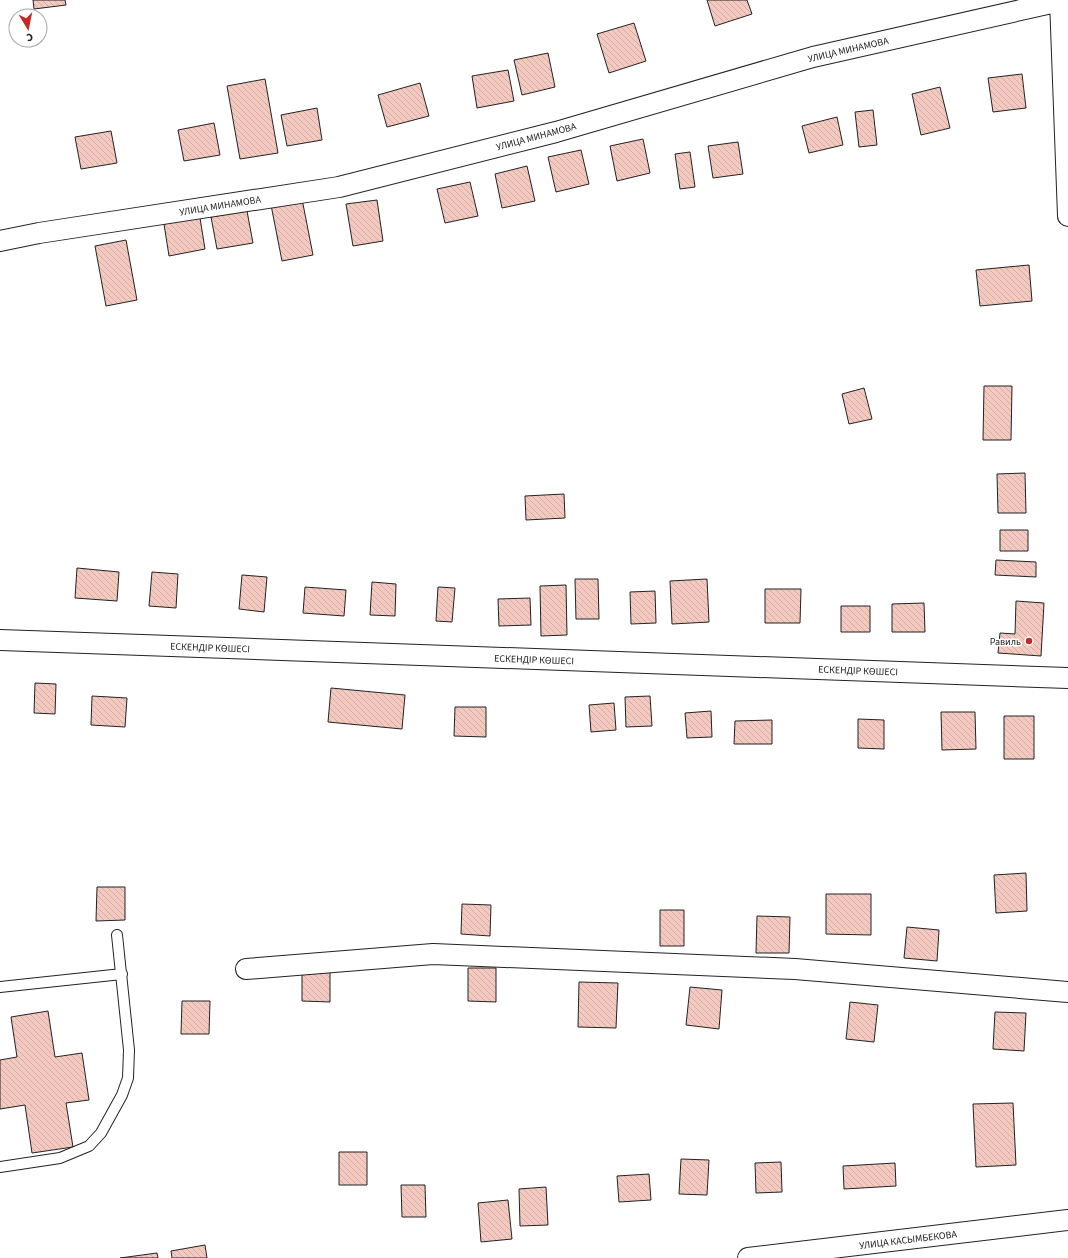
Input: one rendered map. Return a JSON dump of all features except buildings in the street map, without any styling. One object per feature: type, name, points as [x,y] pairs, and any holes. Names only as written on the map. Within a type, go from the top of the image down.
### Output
[{"type":"street","points":[[1060,0],[1068,216]]},
{"type":"street","name":"УЛИЦА МИНАМОВА","points":[[0,241],[39,233],[339,187],[556,132],[813,57],[1065,0]]},
{"type":"street","name":"ЕСКЕНДІР КӨШЕСІ","points":[[0,640],[1068,678]]},
{"type":"street","points":[[246,969],[433,954],[795,969],[1068,992]]},
{"type":"street","name":"УЛИЦА КАСЫМБЕКОВА","points":[[748,1258],[1068,1220]]},
{"type":"lane","points":[[0,1168],[60,1158],[89,1146],[101,1133],[122,1095],[128,1078],[129,1050],[118,935]]},
{"type":"lane","points":[[0,987],[122,974]]},
{"type":"place","name":"Равиль","points":[[1029,641]]}]
